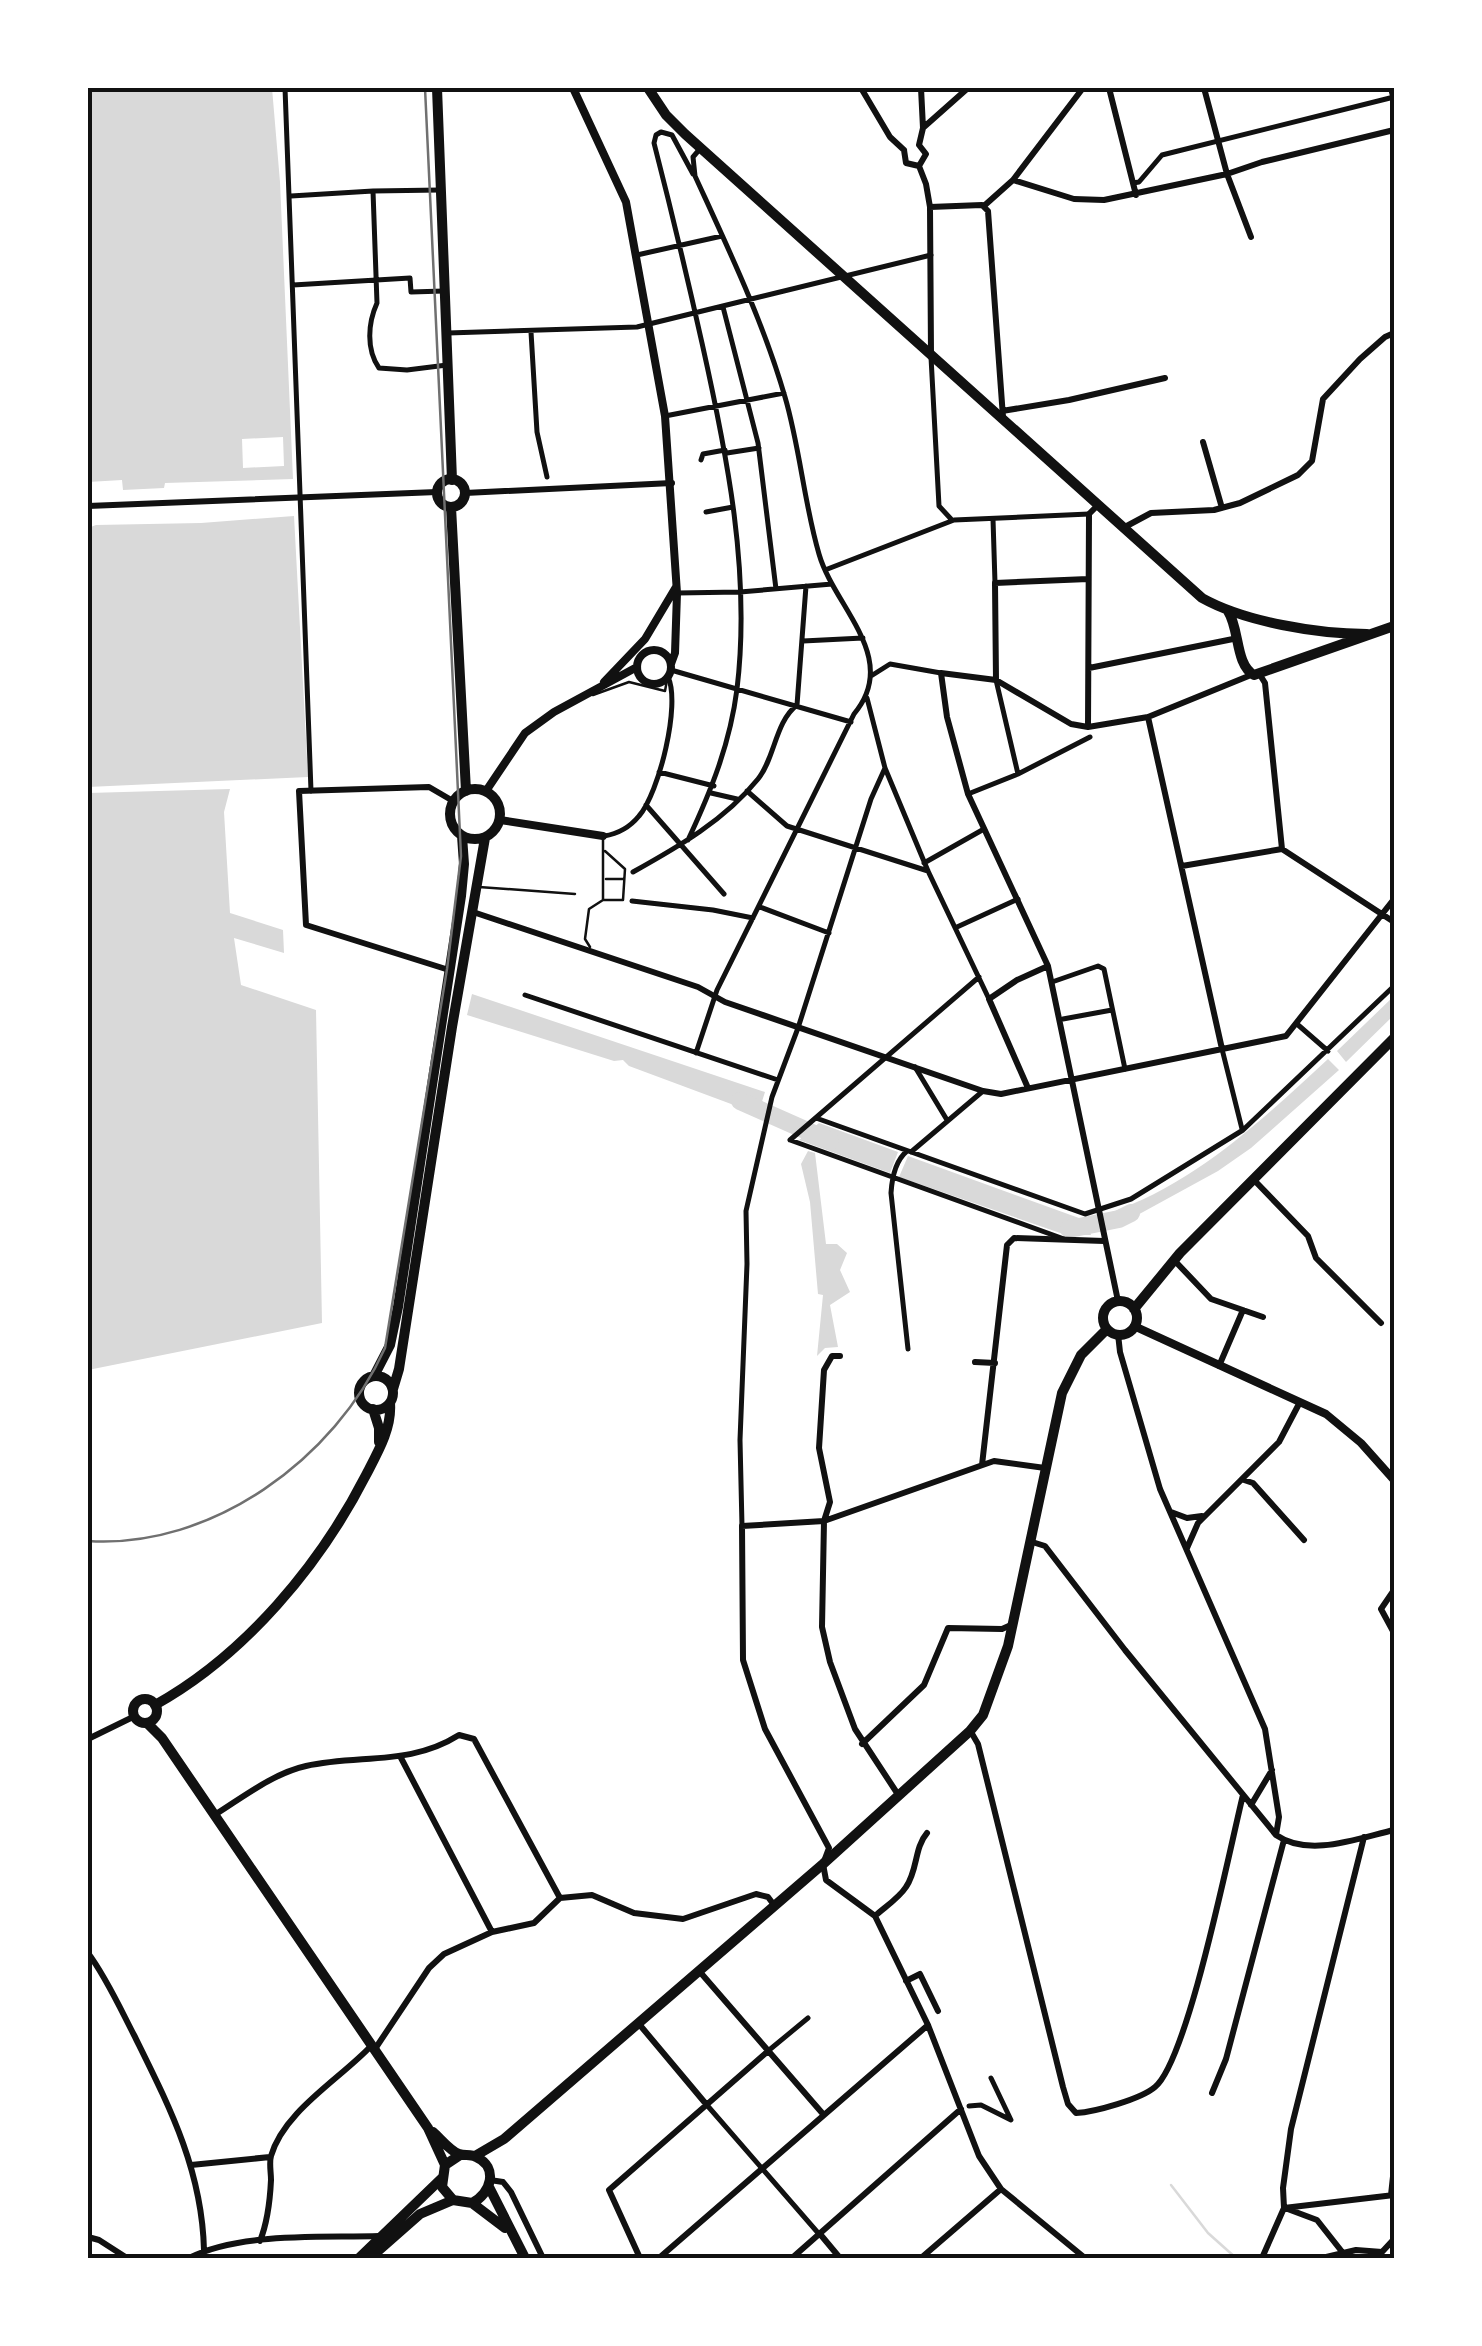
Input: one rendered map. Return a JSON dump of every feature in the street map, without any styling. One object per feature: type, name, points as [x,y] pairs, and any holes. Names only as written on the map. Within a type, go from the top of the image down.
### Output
[{"type":"main road","points":[[437,88],[452,480]]},
{"type":"main road","points":[[648,88],[675,125],[841,278],[1003,416],[1093,510],[1122,528],[1202,598],[1227,610],[1276,622],[1367,634]]},
{"type":"main road","points":[[452,480],[462,485],[465,493],[462,502],[451,507],[440,502],[437,492],[444,482],[452,480]]},
{"type":"main road","points":[[451,507],[466,790]]},
{"type":"main road","points":[[1227,610],[1238,634],[1244,666],[1256,674],[1394,626]]},
{"type":"main road","points":[[466,790],[486,791],[498,803],[500,820],[485,838],[462,836],[451,822],[453,801],[466,790]]},
{"type":"main road","points":[[390,1403],[373,1410],[363,1404],[359,1394],[362,1383],[374,1376],[390,1345],[398,1307],[461,896],[462,836]]},
{"type":"main road","points":[[359,2258],[441,2180],[445,2165],[428,2128],[167,1745],[153,1714],[149,1700],[141,1700],[135,1706],[135,1716],[153,1714],[214,1664],[306,1570],[346,1513],[391,1418],[390,1403],[399,1370],[485,838]]},
{"type":"main road","points":[[1134,1309],[1174,1260],[1253,1179],[1390,1052],[1394,1038]]},
{"type":"main road","points":[[428,2128],[460,2155],[476,2156],[504,2139],[824,1864],[970,1731],[983,1714],[1008,1646],[1062,1393],[1081,1355],[1112,1332],[1128,1333],[1134,1326],[1134,1309],[1127,1303],[1118,1301],[1103,1314],[1112,1332]]},
{"type":"main road","points":[[374,1376],[388,1380],[393,1389]]},
{"type":"main road","points":[[373,1410],[379,1428],[378,1448]]},
{"type":"main road","points":[[472,2203],[482,2197],[504,2139]]},
{"type":"main road","points":[[445,2165],[460,2155]]},
{"type":"main road","points":[[476,2156],[525,2258]]},
{"type":"main road","points":[[441,2180],[445,2193],[453,2200]]},
{"type":"main road","points":[[370,2258],[420,2214],[453,2200],[472,2203],[494,2218],[518,2244]]},
{"type":"street","points":[[285,88],[311,791]]},
{"type":"street","points":[[573,88],[626,202],[665,416],[672,483],[676,653],[669,672],[658,684],[648,684],[637,667],[645,639]]},
{"type":"street","points":[[861,88],[890,136],[904,150],[906,163],[918,166]]},
{"type":"street","points":[[919,145],[923,128],[921,88]]},
{"type":"street","points":[[923,128],[968,88]]},
{"type":"street","points":[[930,207],[985,205],[1013,180],[1083,88]]},
{"type":"street","points":[[1108,88],[1136,195]]},
{"type":"street","points":[[1204,88],[1227,174],[1251,237]]},
{"type":"street","points":[[1133,183],[1139,182],[1162,155],[1394,99],[1392,88]]},
{"type":"street","points":[[1013,180],[1074,199],[1104,200],[1227,174],[1394,130]]},
{"type":"street","points":[[685,842],[712,790],[737,687],[740,592],[726,452],[654,143],[660,132],[672,135],[696,176],[750,300],[784,393],[819,554],[863,638],[870,676],[868,698],[885,768],[924,863],[957,927],[1028,1088]]},
{"type":"street","points":[[904,150],[909,145],[919,145]]},
{"type":"street","points":[[918,166],[926,154],[919,145]]},
{"type":"street","points":[[696,176],[692,157],[701,148]]},
{"type":"street","points":[[918,166],[930,207],[931,357],[939,506],[954,520]]},
{"type":"street","points":[[290,196],[440,190]]},
{"type":"street","points":[[373,191],[377,303],[371,315],[370,336],[376,364],[380,368],[407,370],[447,365]]},
{"type":"street","points":[[985,205],[1003,416],[1165,378]]},
{"type":"street","points":[[637,254],[722,236]]},
{"type":"street","points":[[446,333],[650,325],[932,255]]},
{"type":"street","points":[[294,285],[410,278],[411,292],[444,291]]},
{"type":"street","points":[[723,306],[759,448],[776,588]]},
{"type":"street","points":[[532,331],[537,432],[548,477]]},
{"type":"street","points":[[1122,528],[1151,514],[1222,508],[1298,476],[1312,461],[1323,398],[1384,337],[1394,334]]},
{"type":"street","points":[[665,416],[784,393]]},
{"type":"street","points":[[1203,442],[1222,508]]},
{"type":"street","points":[[701,460],[703,454],[759,448]]},
{"type":"street","points":[[465,493],[672,483]]},
{"type":"street","points":[[88,506],[437,492]]},
{"type":"street","points":[[706,512],[733,507]]},
{"type":"street","points":[[825,570],[954,520],[1093,510],[1088,579],[1088,727]]},
{"type":"street","points":[[993,518],[996,680],[1018,774]]},
{"type":"street","points":[[995,583],[1088,579]]},
{"type":"street","points":[[674,593],[832,584]]},
{"type":"street","points":[[634,872],[685,842],[760,777],[787,713],[797,706],[806,586]]},
{"type":"street","points":[[592,691],[645,639],[674,593]]},
{"type":"street","points":[[1089,668],[1234,641],[1245,620],[1276,622]]},
{"type":"street","points":[[1300,626],[1324,639],[1309,655]]},
{"type":"street","points":[[803,640],[863,638]]},
{"type":"street","points":[[500,820],[603,836],[629,825],[646,805],[667,738],[673,688],[666,656],[658,651],[648,651],[624,663]]},
{"type":"street","points":[[870,676],[890,664],[996,680],[1071,724],[1088,727],[1148,716],[1256,674],[1266,683],[1282,849]]},
{"type":"street","points":[[486,791],[525,733],[637,667]]},
{"type":"street","points":[[669,672],[737,687],[850,722]]},
{"type":"street","points":[[941,673],[946,717],[968,794],[1048,966],[1118,1301]]},
{"type":"street","points":[[696,1052],[714,996],[850,722],[868,698]]},
{"type":"street","points":[[1148,716],[1243,1130]]},
{"type":"street","points":[[968,794],[1018,774],[1090,737]]},
{"type":"street","points":[[885,768],[871,798],[772,1097],[746,1211],[748,1264],[740,1440],[743,1660],[764,1729],[829,1848],[824,1864],[826,1880],[875,1916],[965,2107],[979,2156],[1001,2190],[1085,2258]]},
{"type":"street","points":[[658,772],[738,800]]},
{"type":"street","points":[[450,970],[306,925],[298,791],[429,787],[453,801]]},
{"type":"street","points":[[747,791],[773,816],[796,828],[928,871]]},
{"type":"street","points":[[646,805],[685,842],[724,894]]},
{"type":"street","points":[[924,863],[984,829]]},
{"type":"street","points":[[1182,866],[1282,849],[1394,922]]},
{"type":"street","points":[[957,927],[1018,899]]},
{"type":"street","points":[[473,912],[698,987],[798,1028],[996,1094],[1282,1037],[1297,1024],[1394,900]]},
{"type":"street","points":[[632,902],[754,918]]},
{"type":"street","points":[[760,907],[829,934]]},
{"type":"street","points":[[989,998],[1048,966]]},
{"type":"street","points":[[1050,982],[1101,966],[1125,1069]]},
{"type":"street","points":[[979,977],[790,1140],[1066,1240]]},
{"type":"street","points":[[816,1118],[1085,1214],[1098,1213],[1131,1199],[1243,1130],[1394,986]]},
{"type":"street","points":[[525,995],[778,1080]]},
{"type":"street","points":[[1063,1019],[1112,1010]]},
{"type":"street","points":[[1297,1024],[1328,1051]]},
{"type":"street","points":[[915,1066],[947,1120]]},
{"type":"street","points":[[908,1349],[893,1177],[899,1158],[982,1090]]},
{"type":"street","points":[[1253,1179],[1308,1236],[1316,1258],[1380,1323]]},
{"type":"street","points":[[982,1465],[1007,1244],[1014,1238],[1103,1238]]},
{"type":"street","points":[[1174,1260],[1211,1299],[1263,1317]]},
{"type":"street","points":[[1218,1366],[1242,1310]]},
{"type":"street","points":[[1134,1326],[1300,1402],[1347,1430],[1394,1480]]},
{"type":"street","points":[[1112,1332],[1170,1512],[1262,1719],[1279,1817],[1276,1834]]},
{"type":"street","points":[[840,1356],[832,1356],[825,1364],[821,1397],[819,1448],[830,1502],[824,1522],[822,1627],[830,1662],[862,1744],[899,1796]]},
{"type":"street","points":[[975,1362],[995,1362]]},
{"type":"street","points":[[1187,1548],[1204,1516],[1279,1442],[1300,1402]]},
{"type":"street","points":[[742,1526],[824,1522],[994,1461],[1045,1468]]},
{"type":"street","points":[[1244,1480],[1254,1483],[1304,1540]]},
{"type":"street","points":[[1170,1512],[1187,1518],[1204,1516]]},
{"type":"street","points":[[1030,1541],[1045,1546],[1276,1834],[1284,1840],[1310,1845],[1394,1830]]},
{"type":"street","points":[[1394,1590],[1381,1609],[1394,1633]]},
{"type":"street","points":[[862,1744],[924,1685],[948,1628],[1010,1625]]},
{"type":"street","points":[[88,1739],[135,1716]]},
{"type":"street","points":[[970,1731],[978,1744],[1062,2087],[1076,2113],[1146,2093],[1162,2080],[1186,2026],[1243,1795]]},
{"type":"street","points":[[216,1814],[304,1766],[435,1750],[459,1735],[474,1739],[560,1898]]},
{"type":"street","points":[[400,1756],[492,1932]]},
{"type":"street","points":[[1250,1805],[1273,1769]]},
{"type":"street","points":[[875,1916],[905,1890],[919,1842],[928,1833]]},
{"type":"street","points":[[1262,2258],[1284,2208],[1291,2129],[1364,1837]]},
{"type":"street","points":[[1212,2093],[1226,2059],[1284,1840]]},
{"type":"street","points":[[260,2241],[269,2205],[270,2157],[292,2121],[373,2047],[429,1968],[444,1954],[492,1932],[534,1923],[560,1898],[592,1896],[634,1913],[683,1919],[756,1894],[768,1897],[774,1905]]},
{"type":"street","points":[[88,1953],[154,2076],[191,2164],[203,2208],[204,2250]]},
{"type":"street","points":[[699,1971],[824,2114]]},
{"type":"street","points":[[906,1981],[920,1974],[938,2011]]},
{"type":"street","points":[[640,2258],[610,2190],[808,2018]]},
{"type":"street","points":[[638,2023],[840,2258]]},
{"type":"street","points":[[659,2258],[928,2025]]},
{"type":"street","points":[[792,2258],[965,2107],[982,2105],[1011,2120],[992,2078]]},
{"type":"street","points":[[191,2164],[270,2157]]},
{"type":"street","points":[[1284,2208],[1392,2195],[1394,2167]]},
{"type":"street","points":[[489,2178],[503,2182],[511,2192],[544,2258]]},
{"type":"street","points":[[920,2258],[1001,2190]]},
{"type":"street","points":[[1284,2208],[1317,2220],[1342,2253]]},
{"type":"street","points":[[188,2258],[204,2250],[260,2241],[384,2236]]},
{"type":"street","points":[[88,2237],[127,2258]]},
{"type":"street","points":[[1322,2258],[1356,2250],[1382,2252],[1394,2239]]},
{"type":"lane","points":[[582,697],[628,682],[665,691],[669,672]]},
{"type":"lane","points":[[603,836],[603,900]]},
{"type":"lane","points":[[592,952],[585,939],[590,909],[603,900],[623,900],[625,870],[605,851]]},
{"type":"lane","points":[[604,879],[625,879]]},
{"type":"lane","points":[[478,887],[576,894]]},
{"type":"lane","points":[[574,945],[585,939]]},
{"type":"shaded area","points":[[88,88],[272,88],[293,479],[165,483],[164,488],[123,490],[122,480],[88,482]],"holes":[[[283,437],[284,466],[243,468],[242,439]]]},
{"type":"shaded area","points":[[294,516],[308,777],[88,787],[88,528]]},
{"type":"shaded area","points":[[230,789],[224,812],[230,913],[283,930],[284,953],[234,938],[241,985],[316,1010],[322,1323],[88,1370],[88,793]]},
{"type":"shaded area","points":[[472,994],[765,1092],[758,1114],[629,1066],[623,1060],[614,1061],[467,1015]]},
{"type":"shaded area","points":[[1394,996],[1394,1015],[1346,1062],[1337,1051]]},
{"type":"shaded area","points":[[1328,1059],[1339,1070],[1251,1148],[1218,1171],[1112,1229],[1109,1213],[1140,1201],[1199,1167],[1253,1126]]},
{"type":"shaded area","points":[[819,1123],[898,1152],[890,1173],[799,1140]]},
{"type":"shaded area","points":[[808,1151],[815,1153],[826,1244],[837,1244],[847,1253],[840,1270],[850,1292],[830,1305],[838,1347],[825,1348],[817,1356],[823,1295],[818,1294],[810,1202],[801,1164]]},
{"type":"shaded area","points":[[908,1156],[1086,1218],[1091,1235],[1066,1235],[899,1177]]},
{"type":"waterway","points":[[740,1101],[830,1141]]},
{"type":"waterway","points":[[1069,1229],[1131,1213]]},
{"type":"waterway","points":[[1171,2185],[1208,2233],[1236,2258]]},
{"type":"railway","points":[[88,1541],[134,1540],[180,1530],[223,1513],[264,1489],[302,1460],[335,1426],[363,1388],[385,1348],[447,969],[461,856],[425,88]]}]
